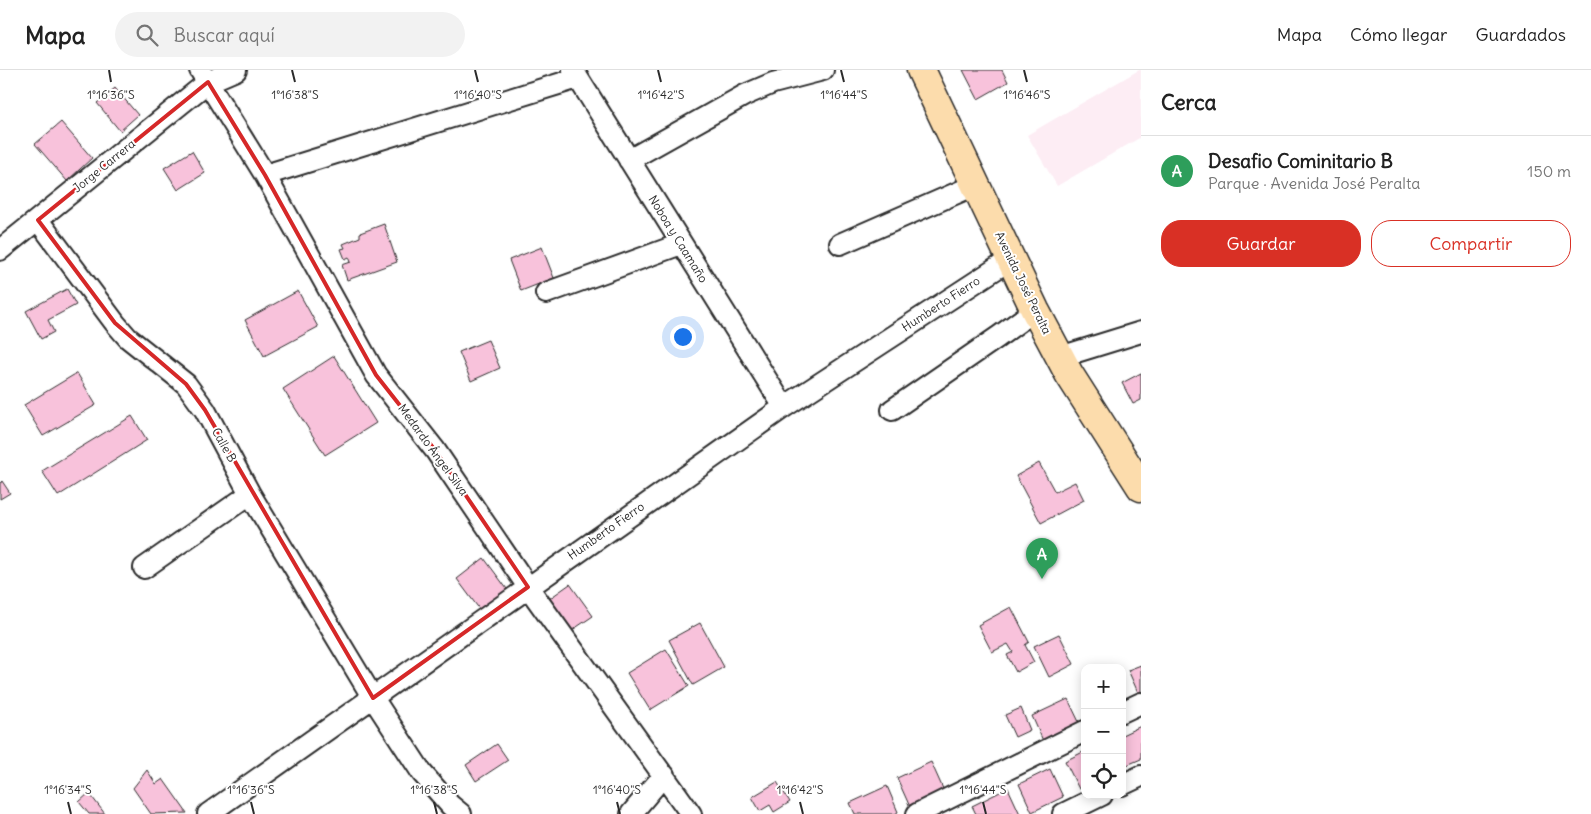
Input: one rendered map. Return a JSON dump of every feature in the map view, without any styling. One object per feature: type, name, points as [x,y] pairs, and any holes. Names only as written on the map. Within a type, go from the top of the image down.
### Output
[{"type":"highway","name":"Avenida José Peralta","points":[[921,70],[1035,310],[1074,382],[1141,487]]},
{"type":"street","name":"Jorge Carrera","points":[[0,250],[38,220],[204,76],[236,70]]},
{"type":"street","points":[[629,160],[745,95],[773,84],[823,70]]},
{"type":"street","points":[[265,175],[576,74]]},
{"type":"street","name":"Noboa y Caamaño","points":[[576,74],[784,407]]},
{"type":"street","name":"Medardo Ángel Silva","points":[[204,76],[265,175],[376,375],[435,450],[528,587],[691,814]]},
{"type":"street","points":[[840,244],[974,185]]},
{"type":"street","name":"Calle B","points":[[38,220],[128,338],[186,384],[205,410],[250,494],[373,698],[422,773],[450,805],[461,814]]},
{"type":"street","points":[[546,293],[681,244]]},
{"type":"street","name":"Humberto Fierro","points":[[208,814],[784,407],[1011,259]]},
{"type":"street","points":[[892,410],[1035,310]]},
{"type":"street","points":[[1060,357],[1141,332]]},
{"type":"street","points":[[144,568],[250,494]]},
{"type":"street","points":[[1126,710],[1141,703]]},
{"type":"street","points":[[917,814],[1081,733]]},
{"type":"street","points":[[631,814],[664,775]]},
{"type":"street","points":[[1126,783],[1141,776]]},
{"type":"street","points":[[1063,814],[1094,799]]},
{"type":"highlighted area","points":[[208,82],[265,175],[376,375],[435,450],[528,587],[373,698],[205,410],[186,384],[115,323],[38,220]]},
{"type":"shaded area","points":[[1141,70],[1141,137],[1057,186],[1027,135]]},
{"type":"building","points":[[963,70],[1002,70],[1008,82],[978,99]]},
{"type":"building","points":[[115,88],[138,115],[120,131],[97,103]]},
{"type":"building","points":[[61,122],[92,158],[67,181],[35,144]]},
{"type":"building","points":[[192,151],[205,173],[178,190],[164,168]]},
{"type":"building","points":[[384,224],[397,262],[347,280],[342,265],[351,262],[349,257],[345,259],[341,249],[345,248],[343,244],[360,237],[360,233]]},
{"type":"building","points":[[542,247],[554,278],[521,291],[509,260]]},
{"type":"building","points":[[67,289],[76,305],[48,320],[54,332],[41,339],[26,311]]},
{"type":"building","points":[[298,291],[318,327],[264,356],[245,320]]},
{"type":"building","points":[[488,340],[500,368],[471,381],[459,352]]},
{"type":"building","points":[[334,356],[376,423],[325,455],[283,389]]},
{"type":"building","points":[[77,373],[96,405],[43,436],[24,405]]},
{"type":"building","points":[[1141,373],[1141,400],[1133,404],[1122,383]]},
{"type":"building","points":[[132,416],[147,440],[58,496],[42,471]]},
{"type":"building","points":[[1039,463],[1055,492],[1075,482],[1084,500],[1041,523],[1016,476]]},
{"type":"building","points":[[2,481],[10,493],[0,499],[0,483]]},
{"type":"building","points":[[484,558],[507,589],[480,610],[457,579]]},
{"type":"building","points":[[570,584],[593,616],[568,633],[546,601]]},
{"type":"building","points":[[1011,607],[1029,642],[1025,645],[1034,662],[1016,672],[1007,655],[1013,652],[1008,644],[992,652],[978,625]]},
{"type":"building","points":[[700,623],[724,667],[693,685],[669,640]]},
{"type":"building","points":[[1059,634],[1074,664],[1049,677],[1034,646]]},
{"type":"building","points":[[666,649],[689,686],[650,710],[627,673]]},
{"type":"building","points":[[1141,665],[1141,697],[1140,697],[1128,670]]},
{"type":"building","points":[[1068,699],[1081,726],[1044,743],[1032,716]]},
{"type":"building","points":[[1021,708],[1030,730],[1015,737],[1005,715]]},
{"type":"building","points":[[1141,726],[1141,759],[1127,765],[1126,763],[1126,733]]},
{"type":"building","points":[[497,744],[508,760],[476,781],[466,765]]},
{"type":"building","points":[[1081,753],[1081,788],[1079,789],[1065,761]]},
{"type":"building","points":[[931,762],[944,791],[910,807],[897,778]]},
{"type":"building","points":[[1050,769],[1063,797],[1032,812],[1019,784]]},
{"type":"building","points":[[147,770],[156,784],[163,779],[187,813],[151,814],[133,788]]},
{"type":"building","points":[[777,782],[790,802],[774,812],[770,805],[760,811],[752,797]]},
{"type":"building","points":[[887,786],[898,812],[895,814],[855,814],[850,803]]},
{"type":"building","points":[[1008,788],[1020,814],[976,814],[972,806]]},
{"type":"building","points":[[89,793],[105,814],[89,814],[79,802]]},
{"type":"place","name":"Desafio Cominitario B","points":[[1042,579]]}]
